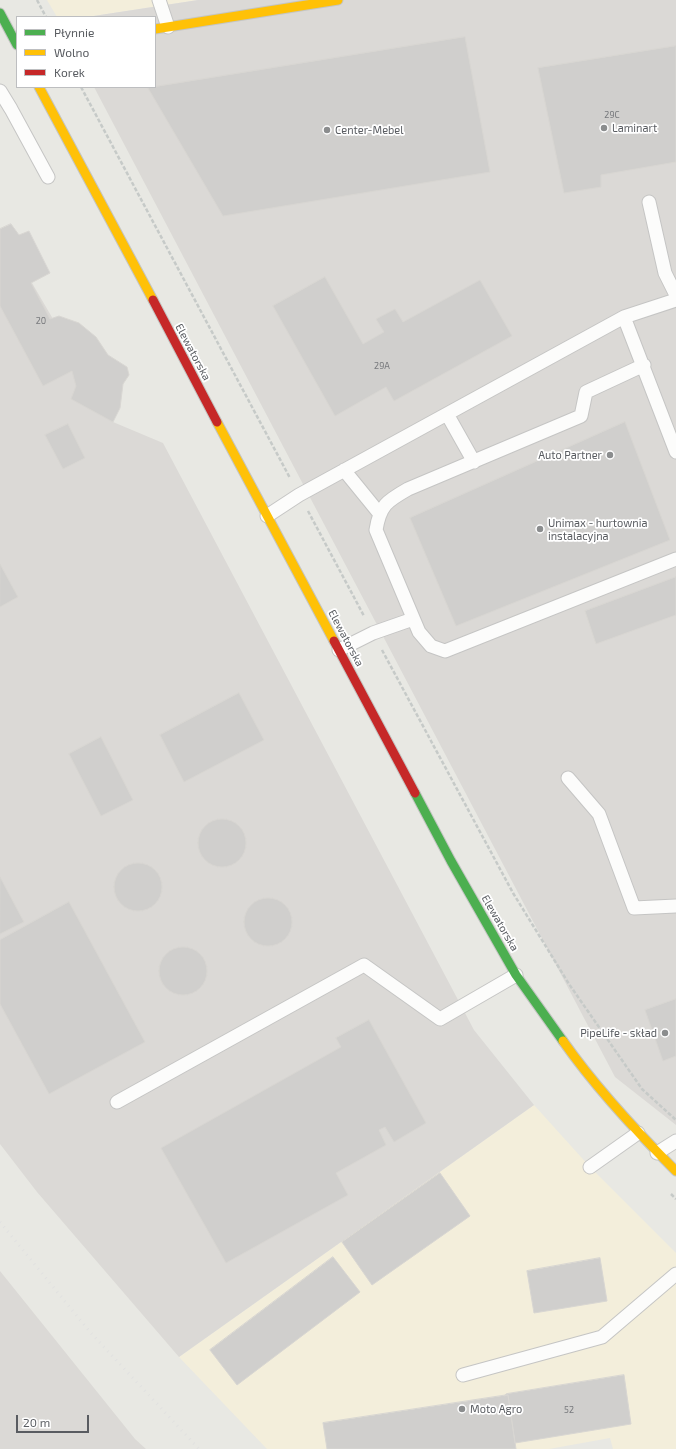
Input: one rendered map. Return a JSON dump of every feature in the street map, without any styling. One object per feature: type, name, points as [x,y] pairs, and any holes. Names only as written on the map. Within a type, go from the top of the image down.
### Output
[{"type":"street","points":[[161,28],[338,0]]},
{"type":"street","points":[[0,13],[16,44]]},
{"type":"street","name":"Elewatorska","points":[[40,88],[451,861],[516,975],[583,1069],[638,1133],[676,1170]]},
{"type":"lane","points":[[159,0],[161,28]]},
{"type":"lane","points":[[0,91],[48,177]]},
{"type":"lane","points":[[649,202],[665,273],[676,295]]},
{"type":"lane","points":[[267,516],[299,495],[624,316],[676,300]]},
{"type":"lane","points":[[624,316],[676,452]]},
{"type":"lane","points":[[644,365],[586,392],[581,416],[392,498],[379,513],[376,530],[419,632],[431,646],[445,651],[676,559]]},
{"type":"lane","points":[[447,414],[474,462]]},
{"type":"lane","points":[[344,470],[379,513]]},
{"type":"lane","points":[[339,650],[373,633],[413,619]]},
{"type":"lane","points":[[568,778],[599,814],[634,908],[676,906]]},
{"type":"lane","points":[[117,1102],[364,965],[440,1019],[516,975]]},
{"type":"lane","points":[[590,1167],[638,1133]]},
{"type":"lane","points":[[657,1153],[676,1141]]},
{"type":"lane","points":[[463,1375],[602,1337],[676,1274]]},
{"type":"path","points":[[37,0],[45,16]]},
{"type":"path","points":[[82,88],[513,893],[557,964],[642,1089],[676,1120]]},
{"type":"shaded area","points":[[47,0],[198,0],[94,16],[56,16]]},
{"type":"shaded area","points":[[198,0],[676,0],[676,1125],[615,1077],[95,88],[156,88],[156,16],[94,16]]},
{"type":"shaded area","points":[[0,228],[113,422],[163,443],[474,1030],[534,1105],[179,1357],[37,1192],[0,1144]]},
{"type":"shaded area","points":[[534,1105],[590,1167],[676,1253],[676,1449],[613,1449],[610,1438],[549,1449],[267,1449],[179,1357]]},
{"type":"shaded area","points":[[0,1271],[135,1439],[146,1449],[0,1449]]},
{"type":"building","name":"Center-Mebel","points":[[465,37],[490,172],[223,216],[148,88],[156,88],[156,87]]},
{"type":"building","points":[[676,46],[676,162],[601,175],[601,187],[564,193],[538,68]]},
{"type":"building","points":[[11,224],[19,235],[29,231],[50,273],[31,283],[50,319],[59,316],[79,323],[96,337],[108,355],[127,367],[129,375],[123,384],[120,408],[113,422],[71,399],[76,386],[72,371],[43,386],[0,306],[0,229]]},
{"type":"building","points":[[325,277],[363,344],[384,332],[376,319],[395,309],[403,322],[480,280],[512,336],[394,401],[386,387],[335,416],[273,306]]},
{"type":"building","name":"Unimax - hurtownia instalacyjna","points":[[625,422],[670,540],[456,626],[410,518]]},
{"type":"building","points":[[68,424],[85,458],[63,469],[45,435]]},
{"type":"building","points":[[0,564],[18,597],[0,607]]},
{"type":"building","points":[[676,577],[676,615],[596,644],[585,611]]},
{"type":"building","points":[[239,693],[264,740],[184,782],[160,735]]},
{"type":"building","points":[[101,737],[133,800],[101,816],[69,754]]},
{"type":"building","points":[[217,819],[227,819],[239,826],[246,838],[246,848],[239,860],[227,867],[217,867],[209,863],[202,856],[198,848],[198,838],[202,830],[209,823]]},
{"type":"building","points":[[133,863],[143,863],[155,870],[162,882],[162,892],[155,904],[143,911],[133,911],[125,907],[118,900],[114,892],[114,882],[118,874],[125,867]]},
{"type":"building","points":[[0,877],[24,922],[0,934]]},
{"type":"building","points":[[263,898],[273,898],[285,905],[292,917],[292,927],[285,939],[273,946],[263,946],[255,942],[248,935],[244,927],[244,917],[248,909],[255,902]]},
{"type":"building","points":[[69,902],[145,1042],[49,1094],[0,1004],[0,940]]},
{"type":"building","points":[[178,947],[188,947],[200,954],[207,966],[207,976],[200,988],[188,995],[178,995],[170,991],[163,984],[159,976],[159,966],[163,958],[170,951]]},
{"type":"building","name":"PipeLife - skład","points":[[676,999],[676,1056],[663,1061],[645,1010]]},
{"type":"building","points":[[369,1020],[426,1123],[394,1142],[385,1127],[379,1130],[386,1145],[336,1173],[348,1195],[226,1263],[161,1148],[341,1047],[336,1038]]},
{"type":"building","points":[[440,1173],[470,1216],[372,1285],[342,1242]]},
{"type":"building","points":[[333,1257],[360,1292],[237,1385],[210,1350]]},
{"type":"building","points":[[600,1258],[607,1301],[534,1313],[527,1271]]},
{"type":"building","points":[[624,1375],[631,1424],[515,1443],[508,1395],[504,1396],[506,1394]]},
{"type":"building","name":"Moto Agro","points":[[508,1395],[516,1449],[327,1449],[323,1423]]},
{"type":"railway","points":[[0,1222],[90,1332],[199,1449]]},
{"type":"traffic: fast","points":[[0,13],[16,43]]},
{"type":"traffic: fast","points":[[415,793],[451,861],[516,975],[563,1041]]},
{"type":"traffic: slow","points":[[156,29],[338,0]]},
{"type":"traffic: slow","points":[[40,88],[153,300]]},
{"type":"traffic: slow","points":[[217,422],[334,641]]},
{"type":"traffic: slow","points":[[563,1041],[616,1108],[676,1171]]},
{"type":"traffic: jam","points":[[153,300],[217,422]]},
{"type":"traffic: jam","points":[[334,641],[415,793]]},
{"type":"place","name":"Laminart","points":[[604,128]]},
{"type":"place","name":"Center-Mebel","points":[[327,130]]},
{"type":"place","name":"Auto Partner","points":[[610,455]]},
{"type":"place","name":"Unimax - hurtownia instalacyjna","points":[[540,529]]},
{"type":"place","name":"PipeLife - skład","points":[[665,1033]]},
{"type":"place","name":"Moto Agro","points":[[462,1409]]}]
